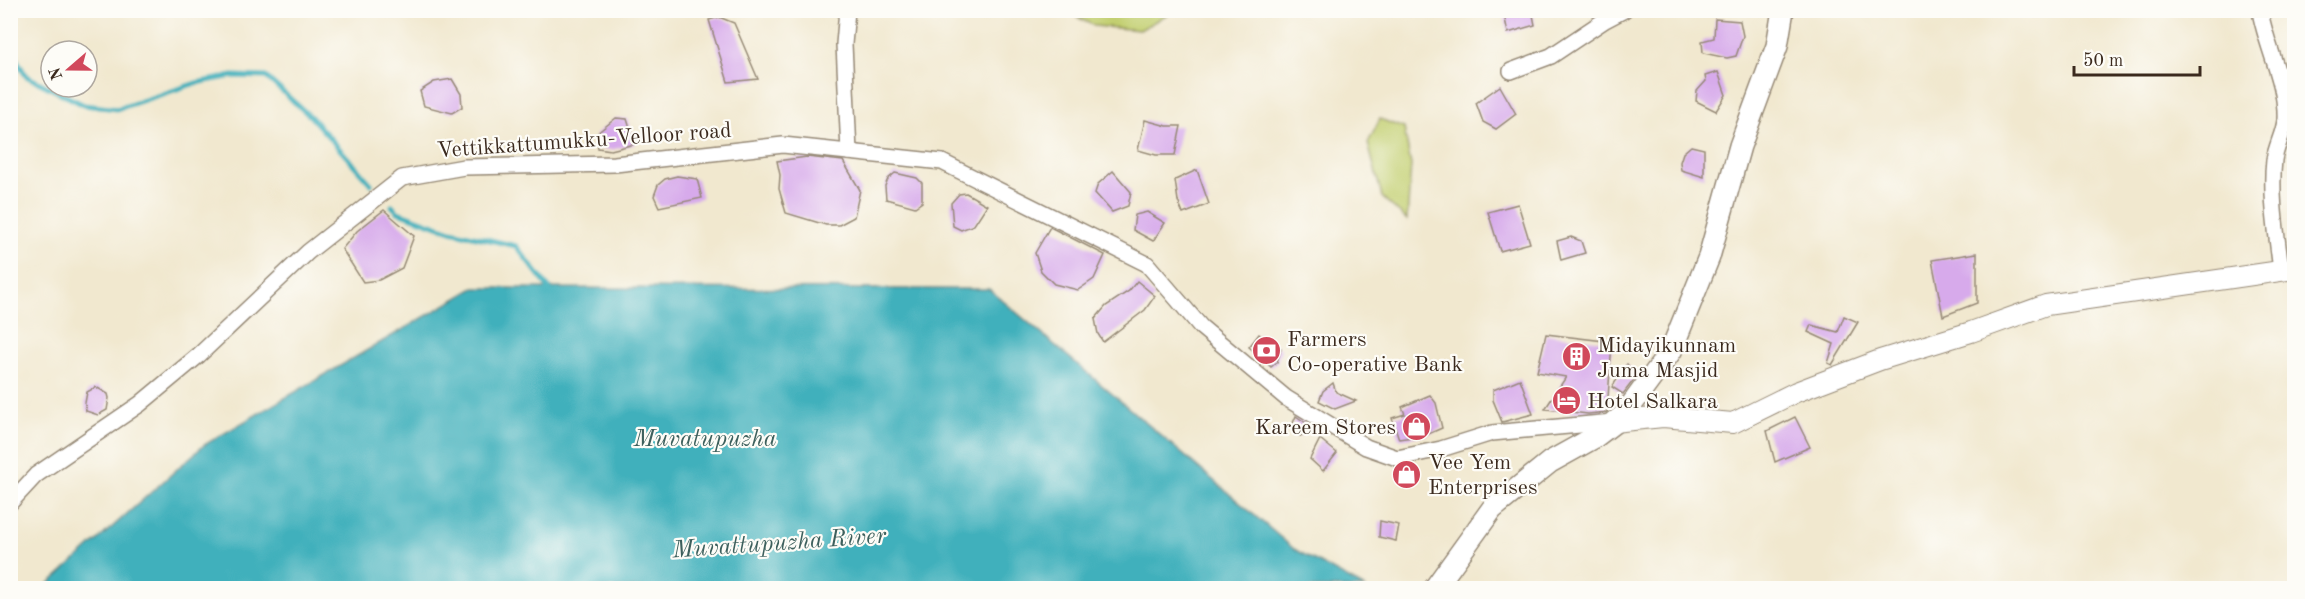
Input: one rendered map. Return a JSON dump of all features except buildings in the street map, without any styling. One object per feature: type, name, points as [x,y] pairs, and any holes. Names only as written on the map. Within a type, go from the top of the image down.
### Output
[{"type":"main road","points":[[1435,588],[1492,509],[1550,462],[1595,437],[1624,415],[1671,351],[1709,257],[1740,146],[1778,46],[1783,10]]},
{"type":"street","points":[[847,10],[843,44],[849,152]]},
{"type":"street","points":[[1511,71],[1551,56],[1624,10]]},
{"type":"street","points":[[1613,422],[1663,417],[1732,423],[1796,392],[1869,364],[2046,305],[2288,270],[2275,218],[2274,159],[2285,120],[2279,78],[2264,32],[2260,11],[2266,10]]},
{"type":"street","name":"Vettikkattumukku-Velloor road","points":[[10,503],[36,475],[140,404],[199,355],[308,252],[402,178],[464,167],[615,164],[783,145],[942,162],[1147,264],[1201,327],[1286,398],[1366,447],[1397,458],[1441,449],[1492,433],[1613,422]]},
{"type":"green space","points":[[1066,11],[1173,11],[1140,30],[1094,26]]},
{"type":"green space","points":[[1380,119],[1404,128],[1411,165],[1407,220],[1382,197],[1368,143]]},
{"type":"water","name":"Muvatupuzha","points":[[474,288],[989,289],[1294,549],[1365,588],[44,588],[204,445]]},
{"type":"waterway","points":[[10,48],[26,76],[84,105],[117,109],[196,83],[233,76],[266,77],[311,117],[371,184]]},
{"type":"waterway","points":[[392,206],[398,212],[451,231],[516,246],[552,292]]},
{"type":"place","name":"Farmers Co-operative Bank","points":[[1266,351]]},
{"type":"place","name":"Midayikunnam Juma Masjid","points":[[1576,357]]},
{"type":"place","name":"Hotel Salkara","points":[[1566,400]]},
{"type":"place","name":"Kareem Stores","points":[[1417,426]]},
{"type":"place","name":"Vee Yem Enterprises","points":[[1407,474]]},
{"type":"water label","name":"Muvattupuzha River","points":[[779,542]]}]
